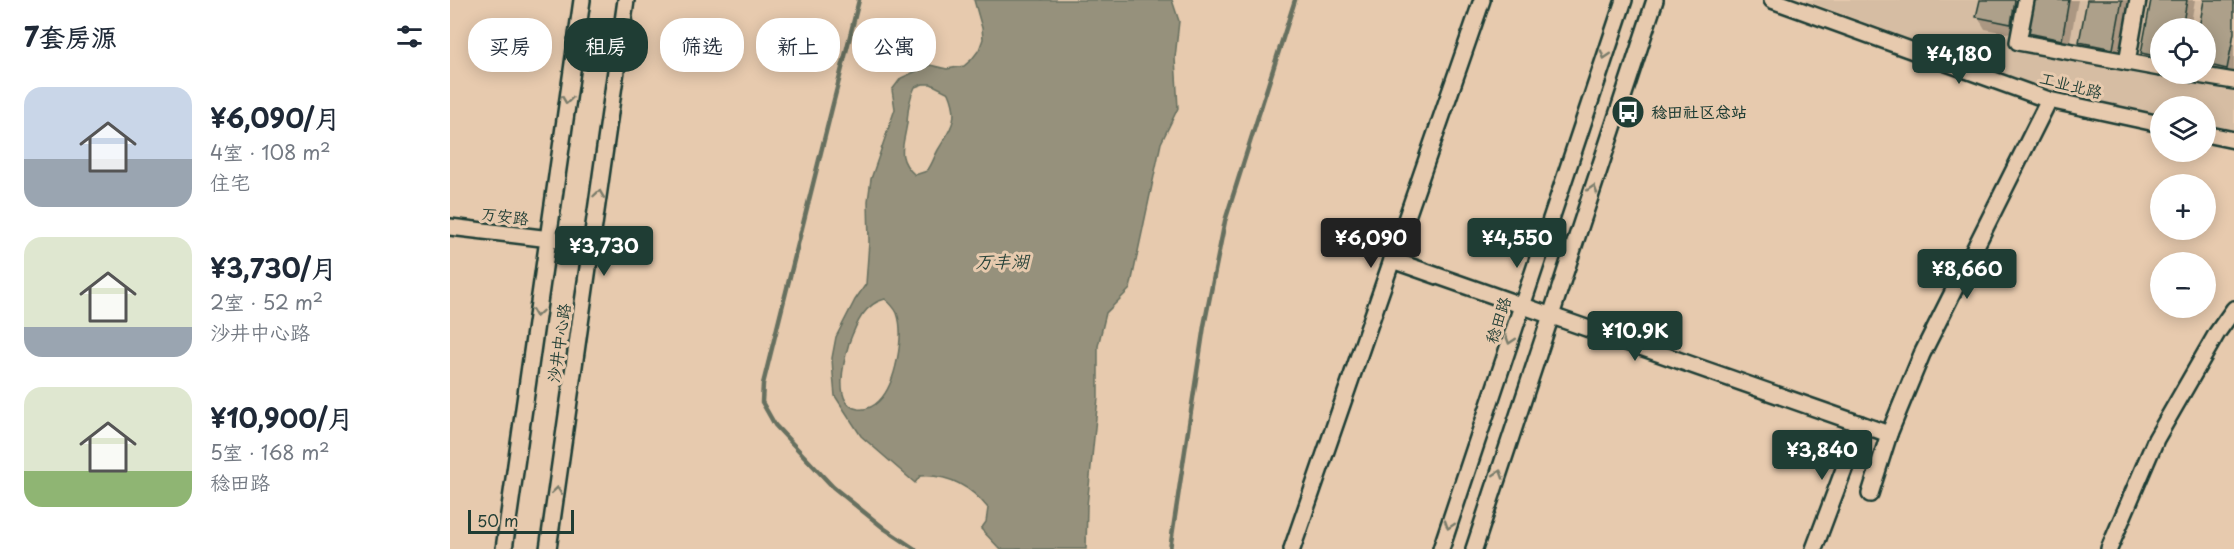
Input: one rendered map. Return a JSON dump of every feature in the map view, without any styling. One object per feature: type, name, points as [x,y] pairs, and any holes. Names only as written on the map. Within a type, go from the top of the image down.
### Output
[{"type":"street","name":"沙井中心路","points":[[504,549],[582,0]]},
{"type":"street","name":"沙井中心路","points":[[548,549],[626,0]]},
{"type":"street","points":[[1292,549],[1482,0]]},
{"type":"street","name":"稔田路","points":[[1440,549],[1624,0]]},
{"type":"street","points":[[1474,549],[1655,0]]},
{"type":"street","name":"工业北路","points":[[1772,0],[2049,100],[2150,122]]},
{"type":"street","points":[[2026,0],[2018,42],[2150,66]]},
{"type":"street","points":[[2127,62],[2138,0]]},
{"type":"street","points":[[2216,78],[2234,81]]},
{"type":"street","points":[[1870,494],[1889,434],[1922,354],[2049,100]]},
{"type":"street","points":[[2216,136],[2234,140]]},
{"type":"street","name":"万安路","points":[[450,227],[592,244]]},
{"type":"street","points":[[1392,260],[1889,434]]},
{"type":"street","points":[[2109,549],[2156,439],[2217,333],[2234,309]]},
{"type":"street","points":[[1814,549],[1861,424]]},
{"type":"shaded area","points":[[1804,0],[2234,0],[2234,131],[2216,127],[2216,96],[2150,96],[2150,113],[2065,96]]},
{"type":"water","name":"万丰湖","points":[[974,0],[1172,0],[1179,21],[1175,58],[1178,108],[1161,143],[1130,289],[1106,313],[1098,346],[1098,398],[1087,506],[1086,549],[1000,549],[981,529],[986,522],[988,508],[974,494],[958,483],[940,477],[920,476],[915,483],[861,436],[835,396],[832,358],[836,337],[866,284],[869,242],[868,201],[871,179],[895,109],[892,90],[901,78],[914,72],[936,72],[936,66],[947,69],[964,66],[979,50],[983,39]],"holes":[[[931,84],[949,93],[954,110],[953,123],[929,169],[915,175],[905,162],[902,150],[908,109],[915,87]],[[885,299],[897,313],[900,334],[894,371],[879,401],[869,408],[858,409],[850,406],[842,391],[843,370],[849,343],[866,310]]]},
{"type":"building","points":[[1980,0],[2015,0],[2011,24],[1976,17]]},
{"type":"building","points":[[2034,0],[2069,0],[2062,40],[2028,33]]},
{"type":"building","points":[[2087,0],[2122,0],[2113,49],[2079,42]]},
{"type":"building","points":[[2151,0],[2187,0],[2184,18],[2150,18],[2150,55],[2141,53]]},
{"type":"building","points":[[2204,0],[2234,0],[2234,33],[2227,69],[2216,66],[2216,18],[2201,18]]},
{"type":"waterway","points":[[859,0],[763,384],[762,402],[775,425],[833,487],[885,529],[915,549]]},
{"type":"waterway","points":[[1170,549],[1204,326],[1225,221],[1295,0]]},
{"type":"place","name":"稔田社区总站","points":[[1628,112]]}]
